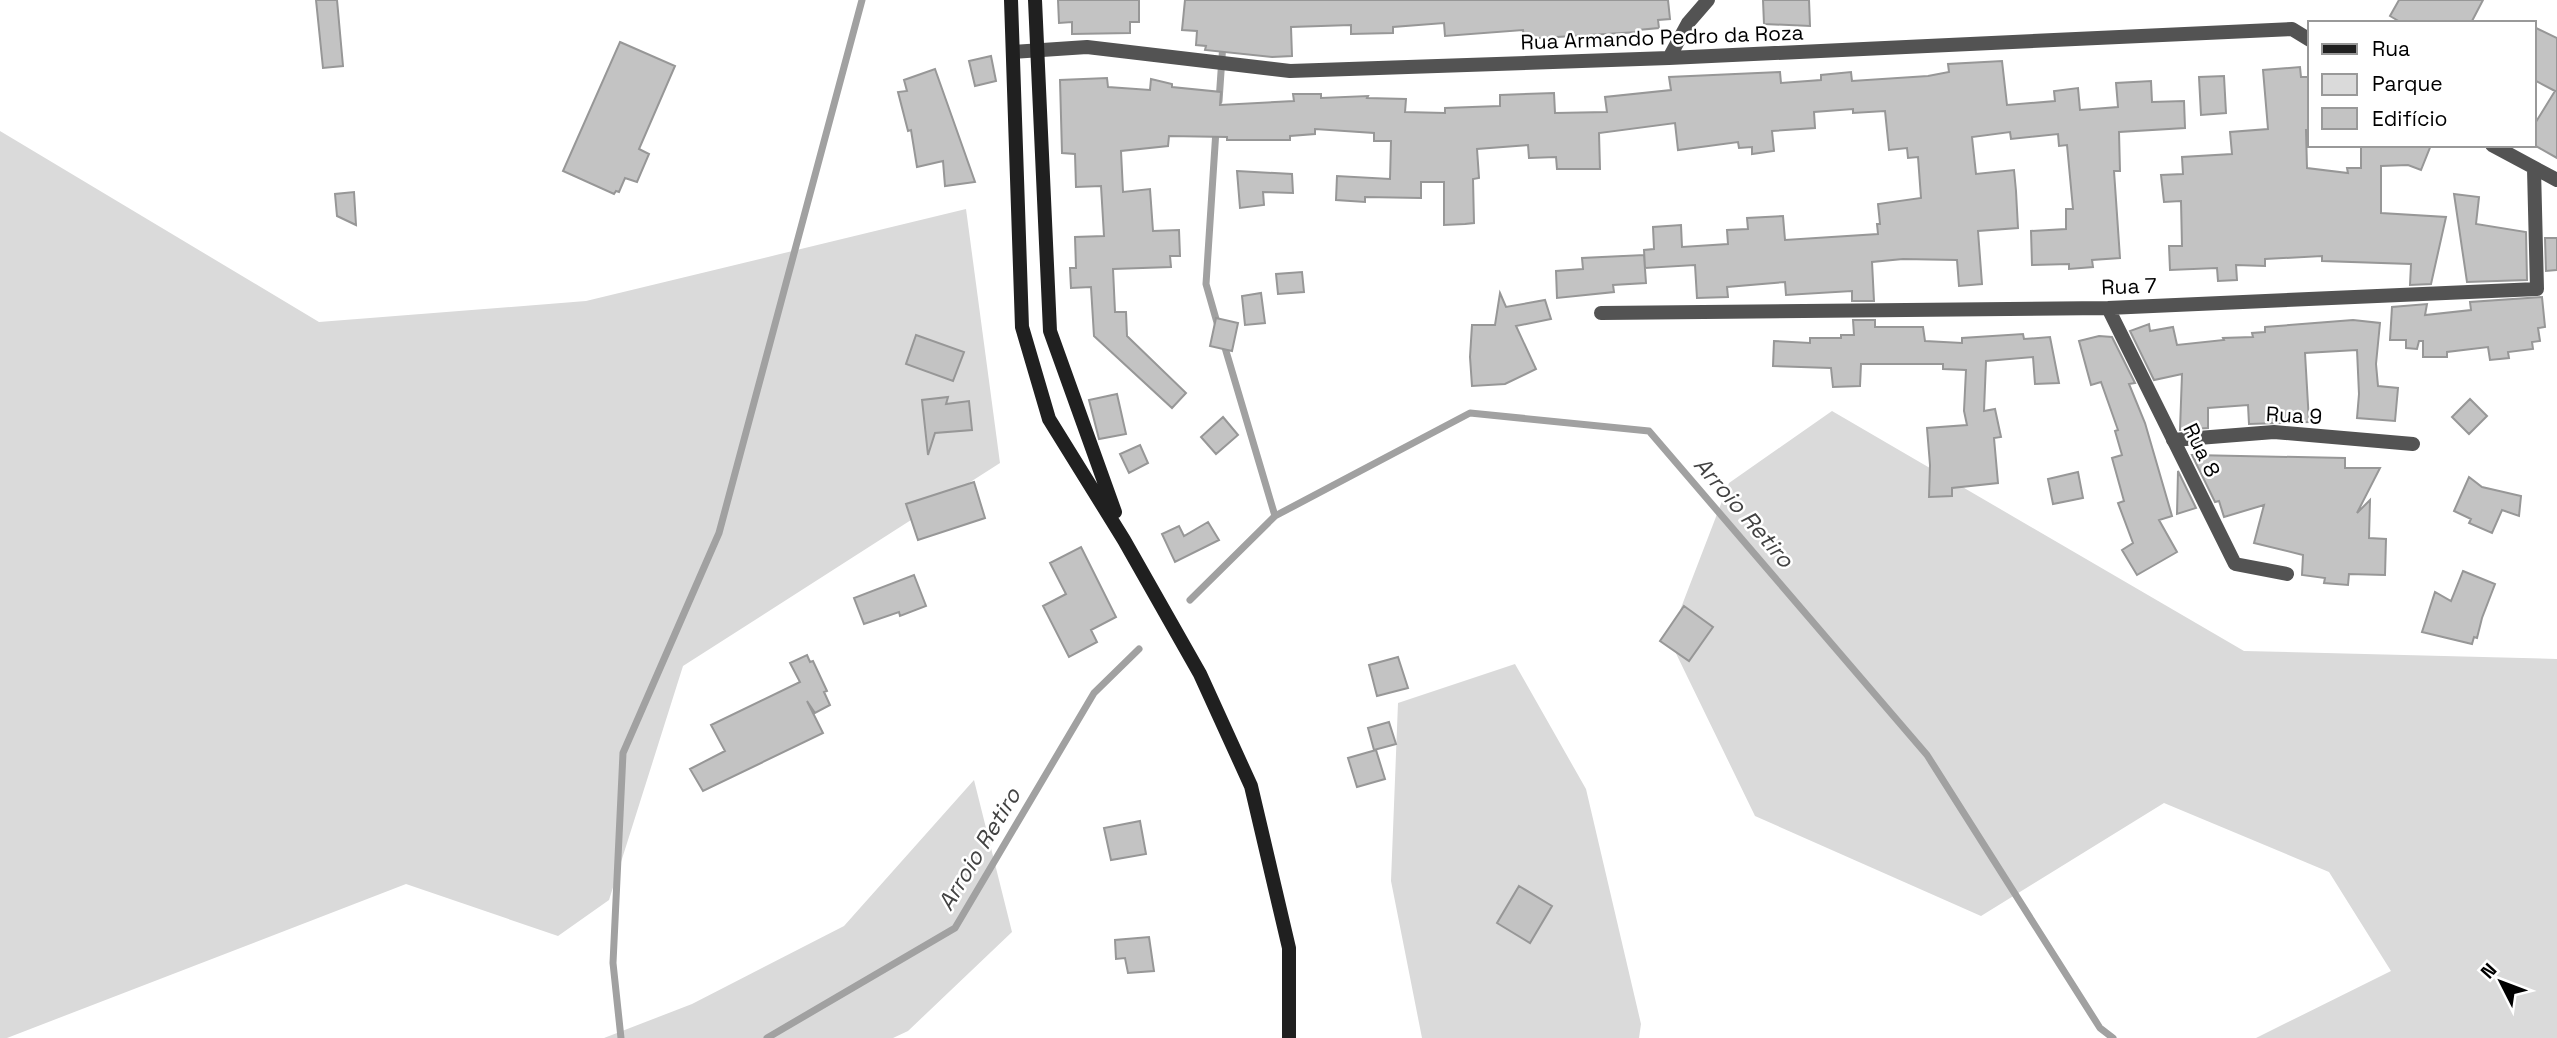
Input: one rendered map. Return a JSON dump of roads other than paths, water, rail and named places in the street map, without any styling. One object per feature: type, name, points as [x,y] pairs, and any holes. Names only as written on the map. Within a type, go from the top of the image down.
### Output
[{"type":"main road","points":[[1011,0],[1022,327],[1049,419],[1124,540],[1200,674],[1251,786],[1289,948],[1289,1038]]},
{"type":"main road","points":[[1035,0],[1050,331],[1124,540]]},
{"type":"street","points":[[1669,58],[1688,23],[1708,0]]},
{"type":"street","name":"Rua Armando Pedro da Roza","points":[[1013,52],[1087,47],[1290,71],[1669,58],[2292,29],[2308,39]]},
{"type":"street","points":[[2496,147],[2557,180]]},
{"type":"street","name":"Rua 7","points":[[1601,313],[2108,308],[2538,289],[2534,169]]},
{"type":"street","name":"Rua 8","points":[[2108,308],[2235,564],[2287,574]]},
{"type":"street","name":"Rua 9","points":[[2174,440],[2274,432],[2413,444]]},
{"type":"waterway","points":[[621,1038],[613,963],[623,753],[719,533],[862,0]]},
{"type":"waterway","points":[[1219,101],[1223,43]]},
{"type":"waterway","points":[[1216,130],[1206,284],[1218,326]]},
{"type":"waterway","points":[[1223,341],[1275,516]]},
{"type":"waterway","name":"Arroio Retiro","points":[[1190,600],[1275,516],[1470,413],[1649,431],[1927,755],[2100,1028],[2113,1038]]},
{"type":"waterway","name":"Arroio Retiro","points":[[767,1038],[955,928],[1094,693],[1139,649]]}]
